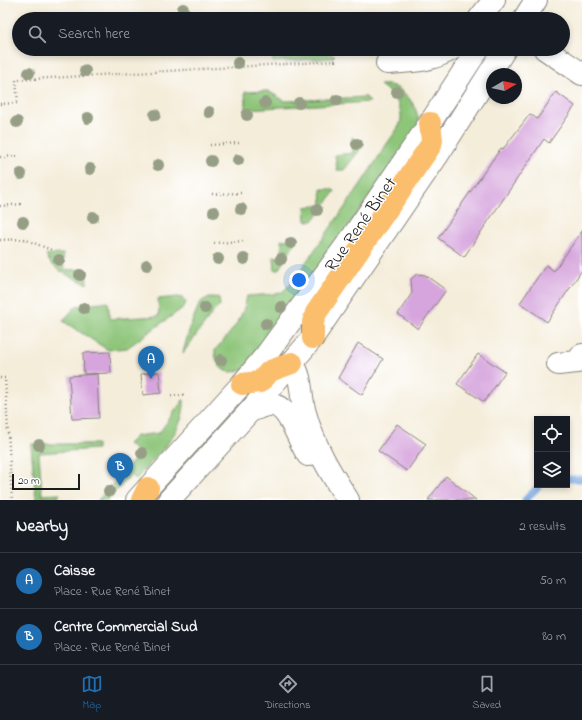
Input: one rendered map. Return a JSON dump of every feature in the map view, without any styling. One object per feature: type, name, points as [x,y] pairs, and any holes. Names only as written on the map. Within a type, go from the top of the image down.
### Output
[{"type":"main road","points":[[313,338],[313,322],[316,313],[430,145],[432,140],[430,123]]},
{"type":"main road","points":[[242,384],[260,382],[270,371],[292,363]]},
{"type":"street","points":[[485,12],[494,0]]},
{"type":"street","points":[[503,12],[511,0]]},
{"type":"street","points":[[528,12],[536,0]]},
{"type":"street","points":[[387,63],[426,60],[438,56]]},
{"type":"street","name":"Rue René Binet","points":[[142,496],[266,355],[353,236],[473,56]]},
{"type":"street","name":"Rue René Binet","points":[[169,500],[250,411],[313,338],[437,156],[501,56]]},
{"type":"street","points":[[555,56],[582,74]]},
{"type":"street","points":[[558,364],[577,362],[582,355]]},
{"type":"street","points":[[292,363],[297,370],[304,412],[315,443],[327,467],[348,500]]},
{"type":"street","points":[[250,411],[271,405],[280,407],[289,418],[304,451],[327,483],[342,500]]},
{"type":"street","points":[[122,500],[190,423]]},
{"type":"path","points":[[0,104],[18,103],[16,80],[335,61],[335,56]]},
{"type":"path","points":[[210,144],[239,143]]},
{"type":"path","points":[[0,157],[18,156]]},
{"type":"path","points":[[212,194],[241,193]]},
{"type":"path","points":[[0,206],[22,204]]},
{"type":"path","points":[[0,240],[24,239],[54,251]]},
{"type":"path","points":[[214,243],[244,241]]},
{"type":"path","points":[[0,378],[5,378],[12,500]]},
{"type":"path","points":[[172,396],[184,395]]},
{"type":"green space","points":[[273,56],[333,56],[333,58],[273,62]]},
{"type":"green space","points":[[380,85],[393,86],[410,99],[418,116],[418,128],[247,369],[230,372],[226,371],[218,364],[215,350],[236,325],[243,312],[247,296],[276,294],[282,292],[289,286],[351,199],[401,122],[401,113],[398,103],[388,91]]},
{"type":"green space","points":[[268,91],[285,101],[366,97],[370,102],[246,109],[245,92]]},
{"type":"green space","points":[[352,137],[363,146],[344,170],[337,170],[335,155],[353,153]]},
{"type":"green space","points":[[321,189],[331,189],[335,191],[313,221],[306,221],[305,207],[322,205]]},
{"type":"green space","points":[[298,239],[278,270],[275,270],[274,257],[283,256],[281,240]]},
{"type":"green space","points":[[63,254],[64,270],[86,269],[87,284],[58,269],[49,261],[46,255]]},
{"type":"green space","points":[[182,298],[186,302],[184,307],[127,348],[108,350],[63,321],[76,306],[108,302],[110,319],[159,316],[158,299]]},
{"type":"green space","points":[[219,298],[220,306],[214,311],[183,353],[199,305],[205,299]]},
{"type":"green space","points":[[183,400],[183,411],[180,422],[175,433],[160,453],[136,479],[131,475],[108,500],[98,500],[140,454],[128,444],[136,436],[159,433]]},
{"type":"green space","points":[[32,444],[97,444],[97,449],[39,453],[42,495],[60,494],[56,500],[36,500]]},
{"type":"building","points":[[556,92],[575,106],[549,143],[544,139],[464,257],[438,238],[501,148],[503,149],[530,114],[537,119]]},
{"type":"building","points":[[582,231],[582,270],[547,322],[520,303],[546,265],[554,271]]},
{"type":"building","points":[[417,274],[425,275],[446,290],[418,329],[398,314],[412,293],[411,279]]},
{"type":"building","points":[[358,343],[383,359],[362,395],[338,378]]},
{"type":"building","points":[[110,352],[111,373],[84,374],[83,353]]},
{"type":"building","points":[[478,354],[505,372],[484,402],[457,384]]},
{"type":"building","points":[[159,372],[161,393],[143,395],[141,374]]},
{"type":"building","points":[[97,374],[99,418],[72,419],[69,376]]},
{"type":"building","points":[[397,424],[426,444],[407,471],[378,451]]},
{"type":"building","points":[[446,476],[476,500],[428,500]]},
{"type":"waterway","points":[[570,479],[582,479]]},
{"type":"waterway","points":[[525,500],[537,488]]},
{"type":"place","name":"Caisse","points":[[151,379]]},
{"type":"place","name":"Centre Commercial Sud","points":[[120,486]]}]
